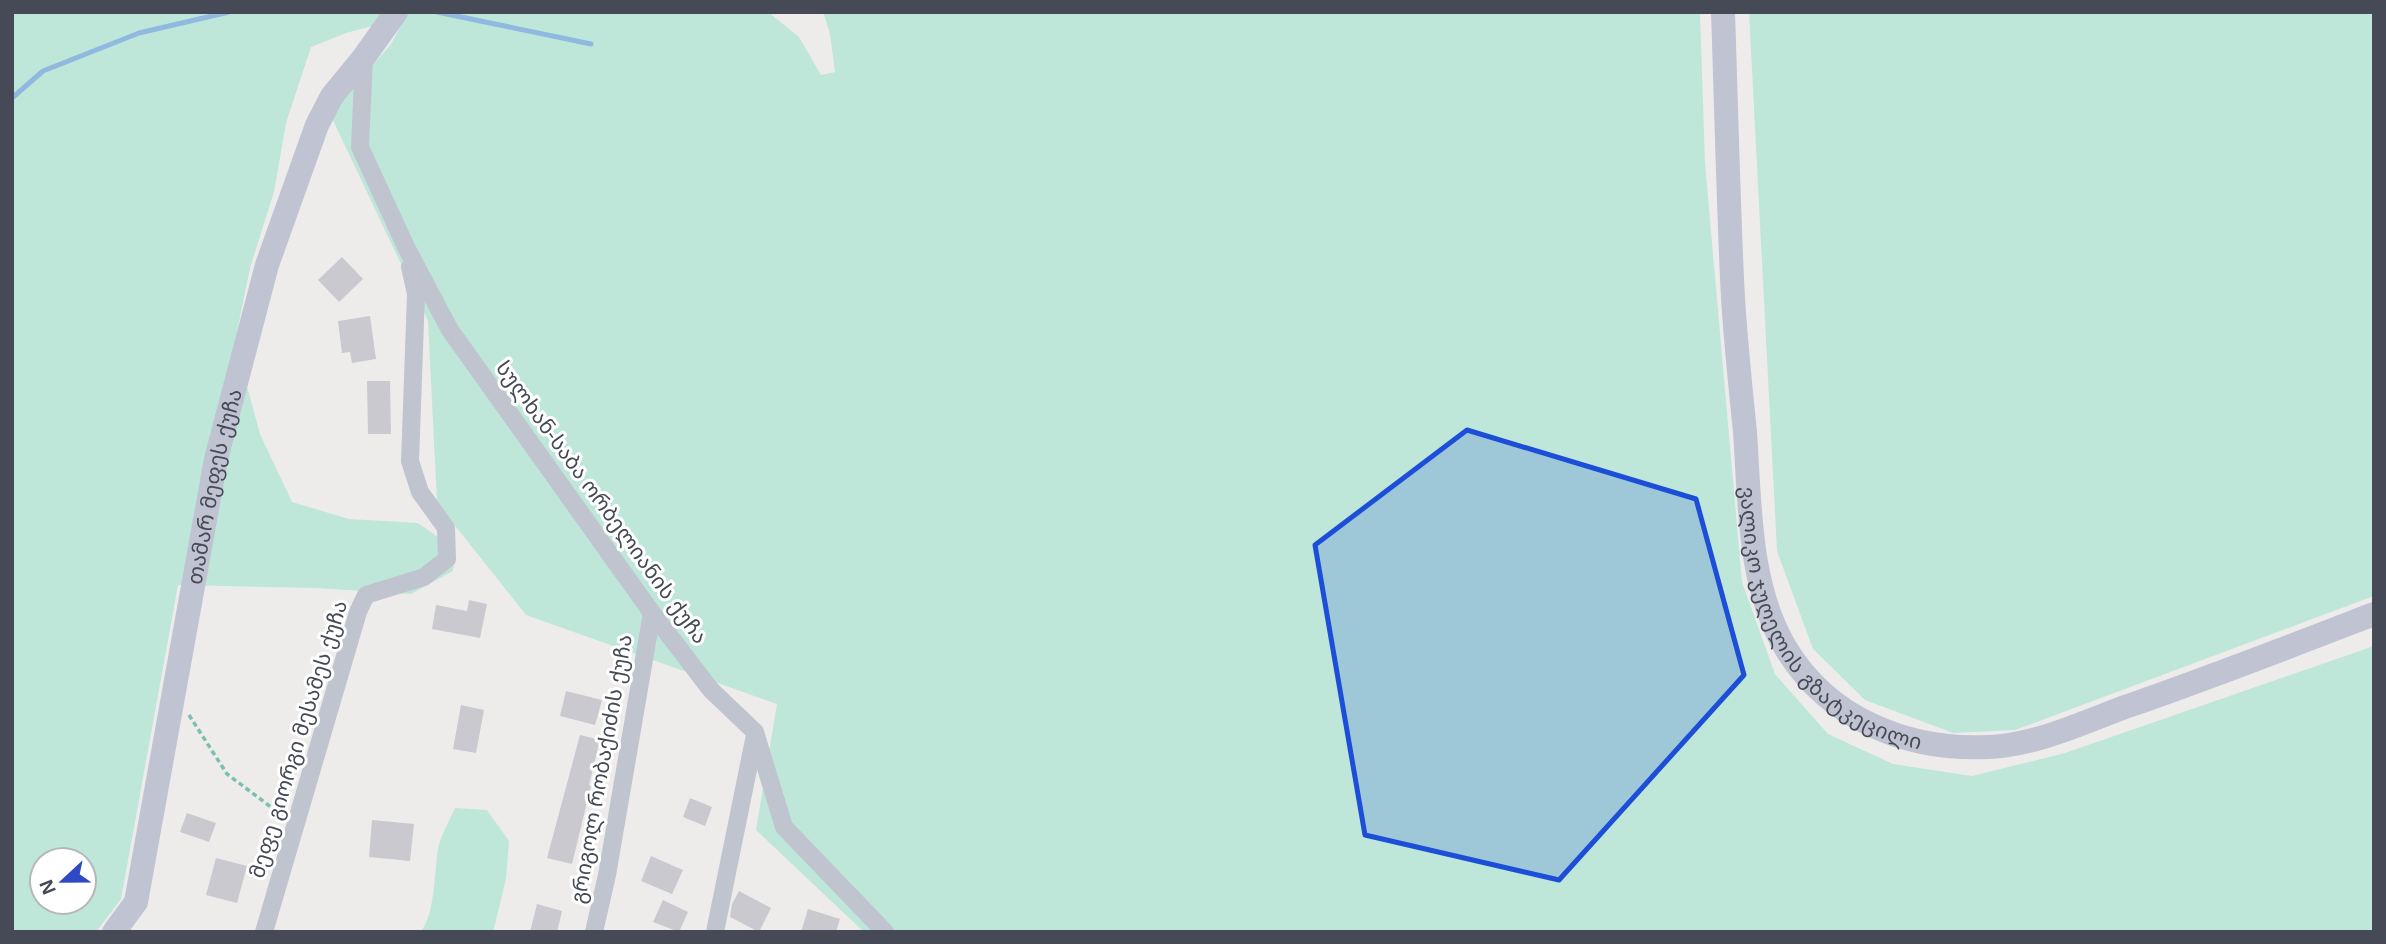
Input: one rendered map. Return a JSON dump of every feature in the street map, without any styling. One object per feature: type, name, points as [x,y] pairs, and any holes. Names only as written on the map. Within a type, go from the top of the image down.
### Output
[{"type":"main road","name":"თამარ მეფეს ქუჩა","points":[[114,932],[136,902],[216,459],[267,265],[317,125],[332,96],[396,12]]},
{"type":"main road","name":"ვალიკო ჯუღელის გზატკეცილი","points":[[1723,12],[1732,280],[1755,557],[1766,608],[1785,647],[1817,690],[1853,715],[1894,735],[1938,746],[1991,747],[2045,736],[2250,663],[2374,614]]},
{"type":"street","name":"სულხან-საბა ორბელიანის ქუჩა","points":[[364,57],[360,147],[406,247],[450,330],[652,613],[711,690],[755,732],[784,827],[885,932]]},
{"type":"street","name":"მეფე გიორგი მესამეს ქუჩა","points":[[264,932],[358,612],[366,595],[424,577],[447,559],[446,528],[419,492],[410,461],[416,294],[406,247]]},
{"type":"street","name":"გრიგოლ რობაქიძის ქუჩა","points":[[594,932],[607,876],[652,613]]},
{"type":"street","points":[[715,932],[755,732]]},
{"type":"path","points":[[170,705],[183,709],[194,720],[227,774],[295,826]]},
{"type":"highlighted area","points":[[1467,430],[1696,499],[1744,675],[1559,880],[1365,835],[1315,545]]},
{"type":"green space","points":[[12,12],[385,12],[379,24],[311,47],[286,123],[274,192],[250,268],[235,342],[260,434],[292,502],[349,519],[418,523],[455,549],[453,571],[411,594],[316,588],[178,585],[121,899],[96,932],[12,932]]},
{"type":"green space","points":[[408,12],[768,12],[799,37],[821,75],[835,72],[830,34],[823,12],[1700,12],[1705,163],[1742,582],[1775,674],[1828,734],[1893,764],[1972,776],[2065,753],[2374,646],[2374,932],[864,932],[756,830],[777,704],[526,615],[437,503],[428,321],[330,114],[391,44]]},
{"type":"green space","points":[[1749,12],[2374,12],[2374,596],[2015,730],[1953,733],[1865,700],[1813,649],[1777,551]]},
{"type":"green space","points":[[455,808],[487,810],[509,841],[506,879],[493,932],[420,932],[432,903],[439,844]]},
{"type":"building","points":[[342,257],[363,279],[339,302],[318,280]]},
{"type":"building","points":[[370,316],[376,359],[352,363],[350,352],[342,353],[338,321]]},
{"type":"building","points":[[367,381],[390,381],[391,434],[368,434]]},
{"type":"building","points":[[469,600],[487,604],[480,638],[432,629],[436,605],[467,611]]},
{"type":"building","points":[[566,691],[602,700],[595,725],[560,716]]},
{"type":"building","points":[[461,705],[484,710],[476,753],[453,749]]},
{"type":"building","points":[[580,735],[600,740],[572,864],[547,858]]},
{"type":"building","points":[[690,798],[712,807],[705,826],[683,817]]},
{"type":"building","points":[[187,813],[216,823],[209,842],[180,832]]},
{"type":"building","points":[[372,820],[414,824],[410,861],[369,857]]},
{"type":"building","points":[[651,856],[683,870],[672,894],[641,881]]},
{"type":"building","points":[[216,858],[247,866],[237,903],[206,895]]},
{"type":"building","points":[[739,891],[771,908],[759,932],[730,917],[732,904]]},
{"type":"building","points":[[663,900],[688,912],[679,932],[653,922]]},
{"type":"building","points":[[537,904],[562,911],[557,932],[530,932]]},
{"type":"building","points":[[808,909],[840,919],[836,932],[801,932]]},
{"type":"waterway","points":[[12,98],[43,71],[139,33],[229,12]]},
{"type":"waterway","points":[[437,12],[591,44]]}]
